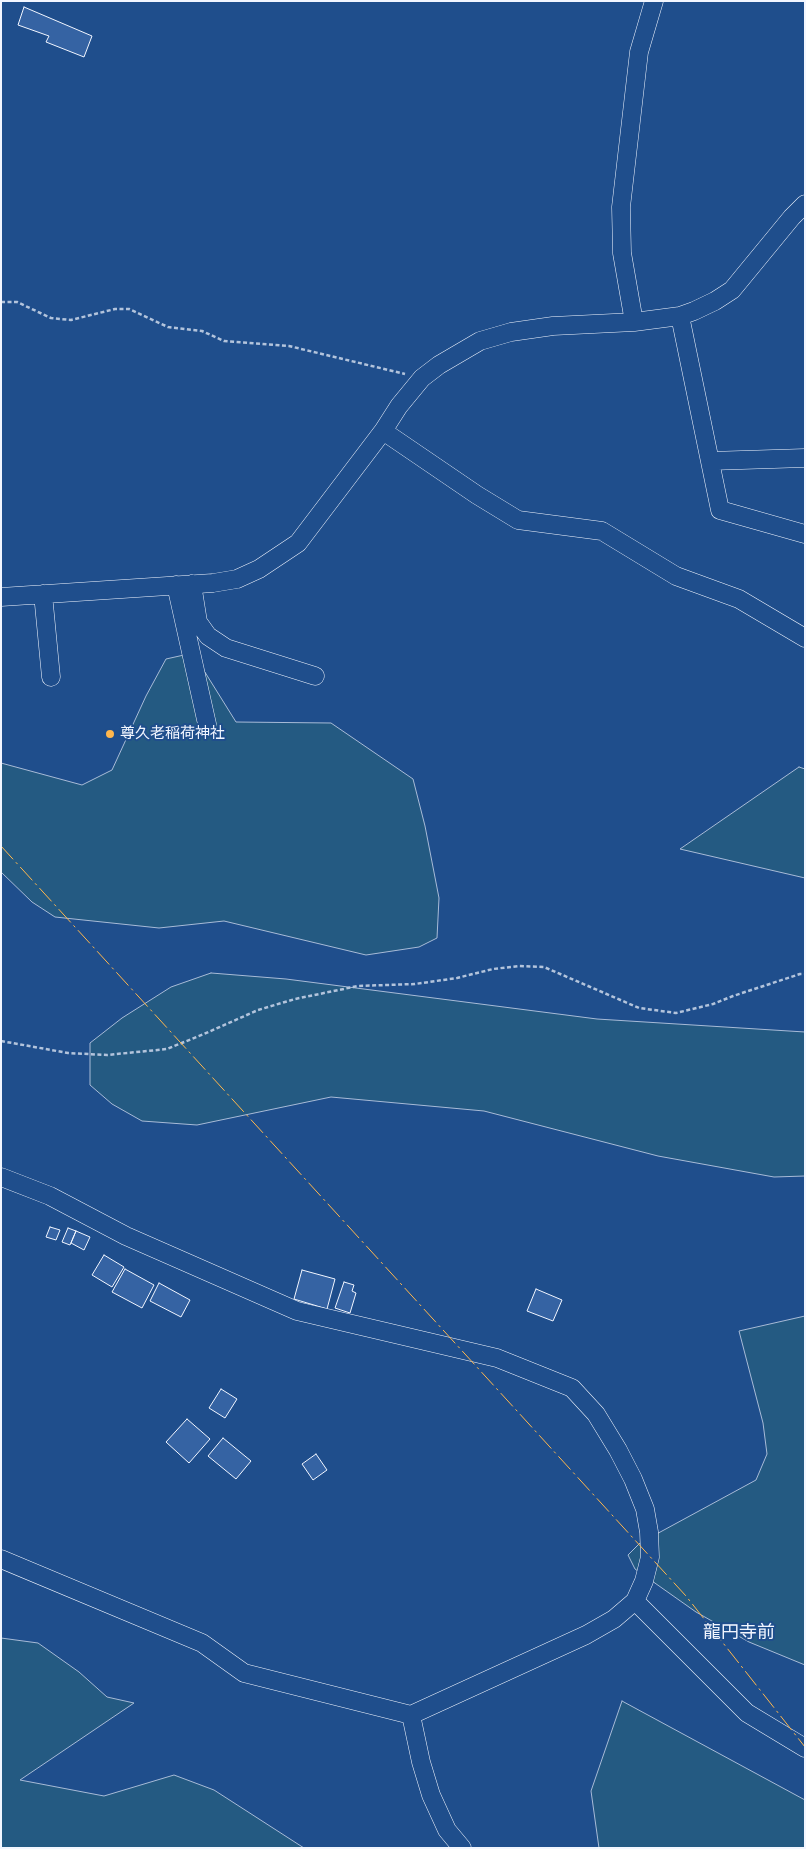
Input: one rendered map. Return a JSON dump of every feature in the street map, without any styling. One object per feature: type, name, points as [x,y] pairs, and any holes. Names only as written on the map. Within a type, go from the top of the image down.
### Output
[{"type":"street","points":[[634,322],[622,253],[621,207],[638,52],[654,1]]},
{"type":"street","points":[[1,597],[184,585],[236,579],[259,569],[298,543],[383,431],[399,406],[422,378],[459,352],[480,341],[495,336],[554,326],[634,322],[680,316],[715,301],[732,290],[805,204]]},
{"type":"street","points":[[680,316],[720,510],[805,534]]},
{"type":"street","points":[[383,431],[477,496],[518,520],[602,531],[676,576],[739,598],[805,638]]},
{"type":"street","points":[[710,461],[805,458]]},
{"type":"street","points":[[184,585],[198,622],[208,636],[226,648],[315,676]]},
{"type":"street","points":[[184,585],[207,724]]},
{"type":"street","points":[[43,594],[51,677]]},
{"type":"street","points":[[1,1177],[50,1196],[126,1236],[298,1311],[497,1358],[572,1388],[596,1414],[633,1478],[645,1509],[649,1532],[650,1557],[644,1581],[635,1601],[614,1619],[586,1635],[411,1715],[244,1673],[202,1643],[1,1559]]},
{"type":"street","points":[[635,1601],[747,1713],[805,1748]]},
{"type":"street","points":[[411,1715],[421,1762],[431,1795],[447,1830],[462,1848]]},
{"type":"path","points":[[1,302],[17,302],[51,318],[71,320],[115,308],[129,309],[168,327],[202,331],[224,341],[288,346],[422,378]]},
{"type":"path","points":[[1,1041],[68,1053],[107,1055],[167,1049],[258,1010],[295,999],[358,986],[457,978],[493,969],[518,966],[544,967],[639,1008],[676,1013],[713,1004],[800,974],[805,974]]},
{"type":"shaded area","points":[[193,653],[236,722],[331,723],[413,779],[425,826],[439,898],[437,938],[419,947],[366,955],[224,921],[159,928],[55,917],[32,902],[1,872],[1,763],[82,785],[112,770],[146,696],[166,659]]},
{"type":"shaded area","points":[[799,767],[805,769],[805,878],[680,849]]},
{"type":"shaded area","points":[[211,973],[286,979],[597,1019],[805,1032],[805,1176],[774,1177],[658,1156],[484,1111],[331,1097],[197,1125],[142,1121],[112,1104],[90,1085],[90,1043],[122,1018],[171,987]]},
{"type":"shaded area","points":[[805,1316],[805,1665],[749,1642],[696,1612],[635,1569],[628,1555],[640,1543],[756,1480],[767,1454],[763,1423],[739,1331]]},
{"type":"shaded area","points":[[1,1638],[38,1643],[79,1672],[107,1697],[134,1703],[20,1780],[104,1796],[174,1775],[214,1790],[304,1848],[1,1848]]},
{"type":"shaded area","points":[[622,1701],[805,1800],[805,1848],[599,1848],[591,1791]]},
{"type":"building","points":[[24,7],[92,36],[84,57],[46,42],[49,36],[18,25]]},
{"type":"building","points":[[50,1227],[60,1230],[56,1240],[46,1237]]},
{"type":"building","points":[[68,1228],[76,1231],[70,1245],[62,1242]]},
{"type":"building","points":[[76,1231],[90,1237],[84,1250],[71,1243]]},
{"type":"building","points":[[104,1255],[124,1267],[112,1287],[92,1275]]},
{"type":"building","points":[[125,1269],[154,1285],[142,1308],[112,1292]]},
{"type":"building","points":[[302,1270],[335,1279],[327,1309],[294,1299]]},
{"type":"building","points":[[344,1282],[354,1285],[352,1291],[356,1293],[350,1313],[335,1308]]},
{"type":"building","points":[[159,1283],[190,1300],[181,1317],[150,1301]]},
{"type":"building","points":[[536,1289],[562,1300],[553,1321],[527,1311]]},
{"type":"building","points":[[221,1389],[237,1399],[225,1418],[209,1408]]},
{"type":"building","points":[[187,1419],[210,1439],[189,1463],[166,1442]]},
{"type":"building","points":[[223,1438],[251,1461],[236,1479],[208,1456]]},
{"type":"building","points":[[316,1454],[327,1470],[313,1480],[302,1464]]},
{"type":"power","points":[[1,846],[686,1596],[805,1747]]},
{"type":"place","name":"尊久老稲荷神社","points":[[110,734]]},
{"type":"district","name":"龍円寺前","points":[[739,1633]]}]
